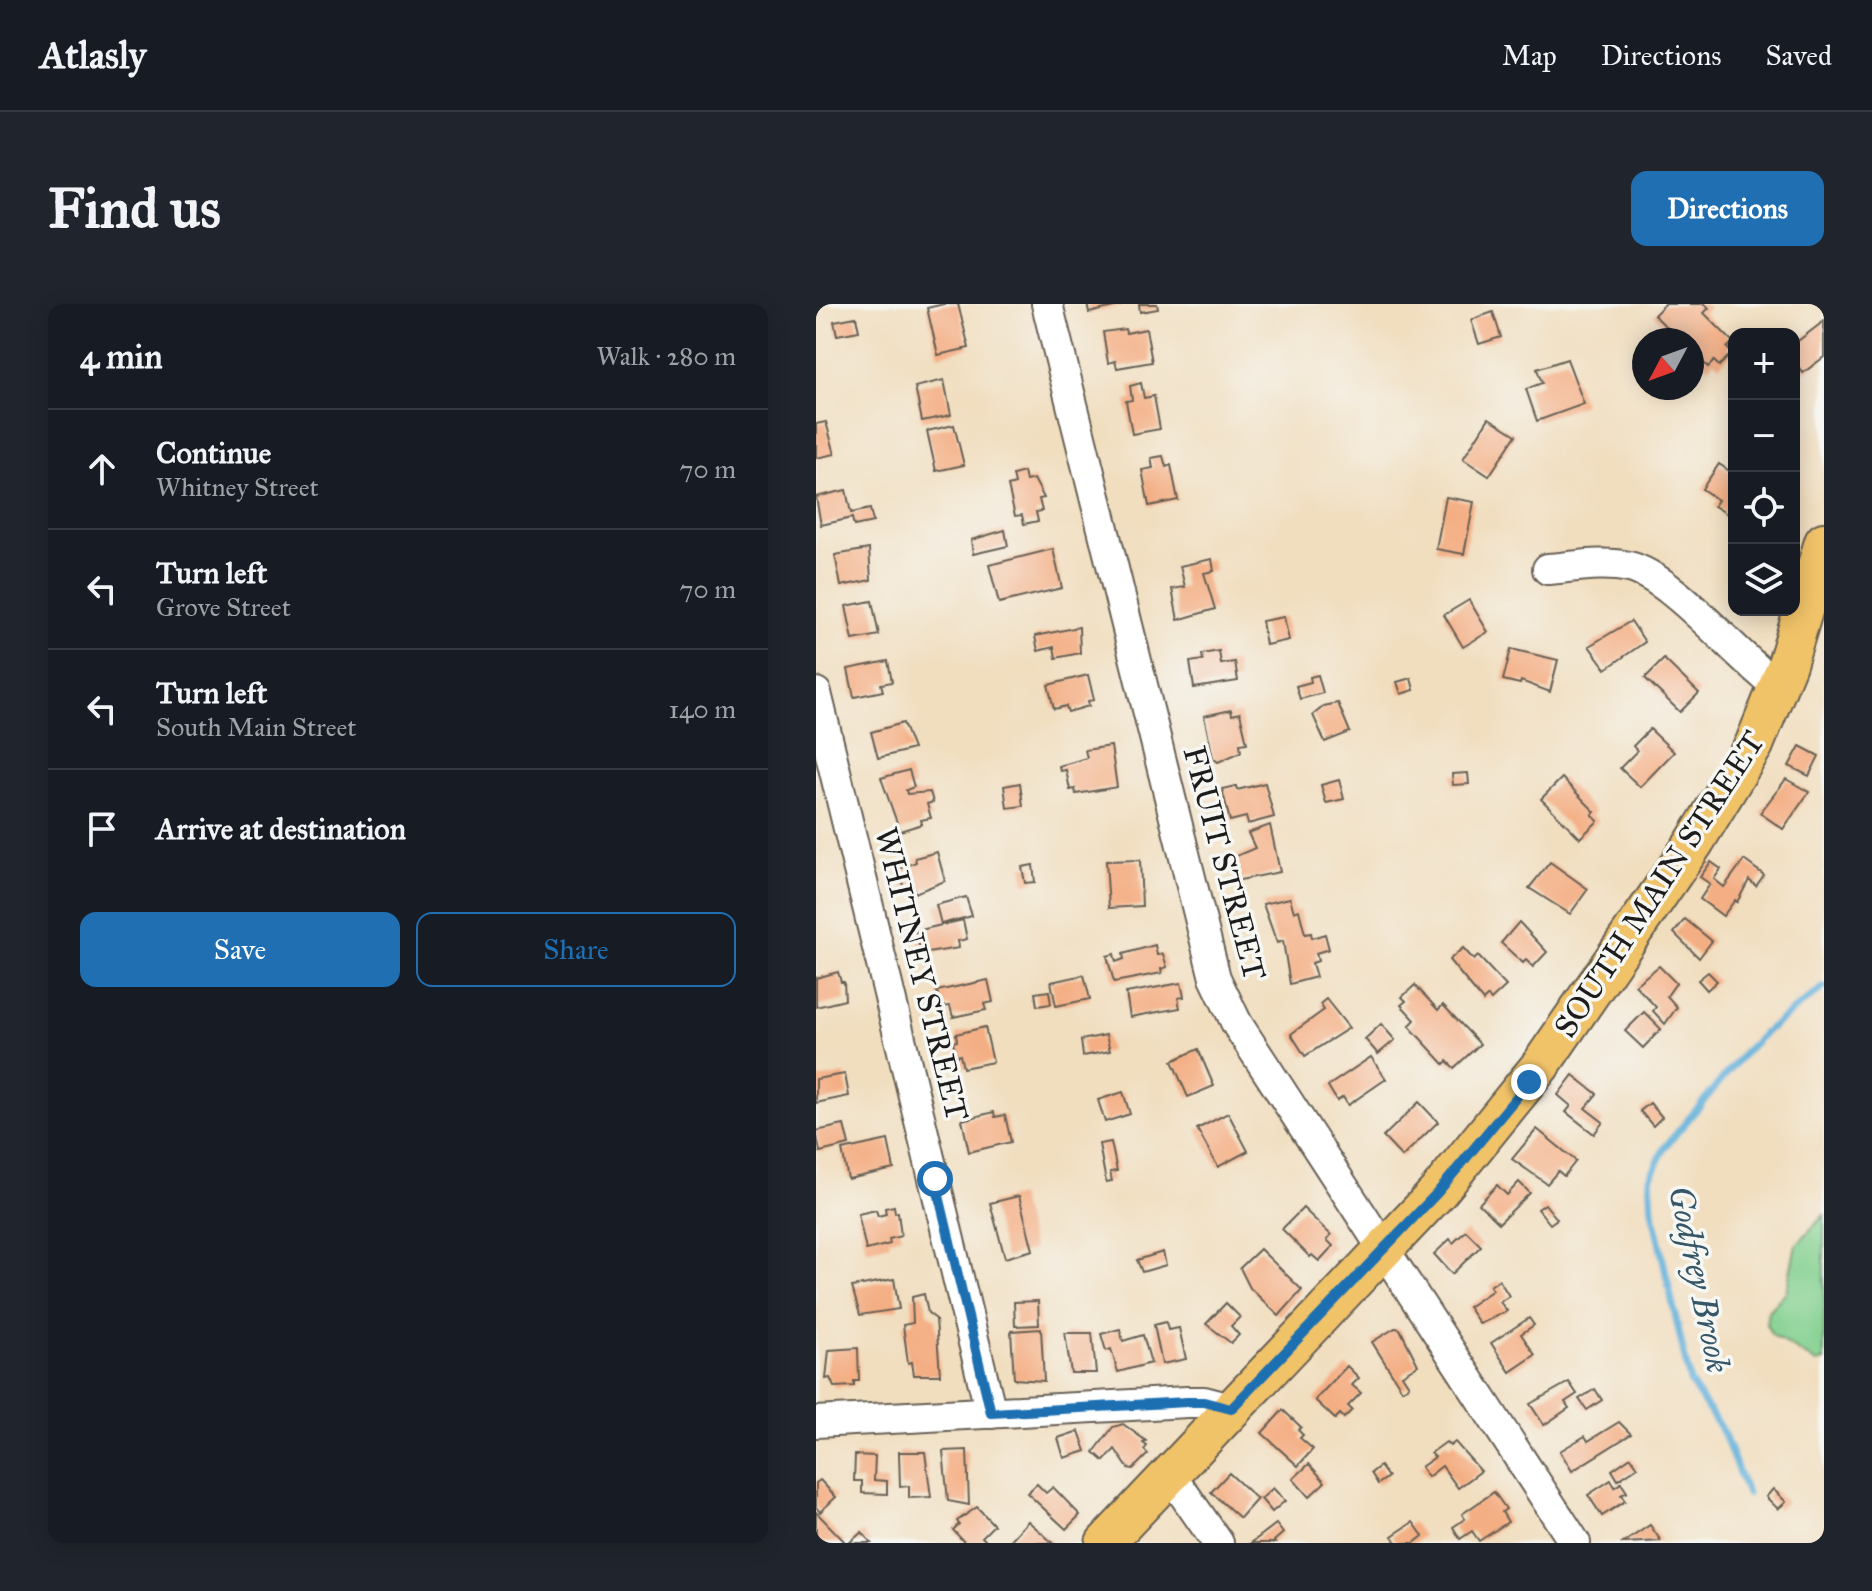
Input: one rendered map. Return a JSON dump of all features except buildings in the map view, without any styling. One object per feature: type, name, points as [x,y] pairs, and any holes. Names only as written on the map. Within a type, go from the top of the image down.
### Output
[{"type":"main road","name":"SOUTH MAIN STREET","points":[[1105,1543],[1385,1248],[1480,1143],[1558,1040],[1723,797],[1754,745],[1779,687],[1824,542]]},
{"type":"street","name":"FRUIT STREET","points":[[1047,304],[1210,966],[1237,1024],[1575,1543]]},
{"type":"street","points":[[1548,569],[1607,565],[1640,570],[1669,590],[1745,661],[1779,687]]},
{"type":"street","name":"WHITNEY STREET","points":[[816,693],[991,1413]]},
{"type":"street","points":[[816,1422],[1187,1402],[1204,1402],[1231,1409]]},
{"type":"street","points":[[1170,1474],[1218,1543]]},
{"type":"green space","points":[[1824,1215],[1824,1361],[1817,1363],[1772,1335],[1766,1324],[1768,1311],[1786,1292],[1796,1245]]},
{"type":"waterway","name":"Godfrey Brook","points":[[1747,1494],[1723,1432],[1690,1382],[1652,1210],[1650,1178],[1665,1147],[1744,1053],[1765,1032],[1824,987]]},
{"type":"route","points":[[935,1179],[991,1413],[1187,1402],[1204,1402],[1231,1409],[1438,1192],[1529,1082]]}]
